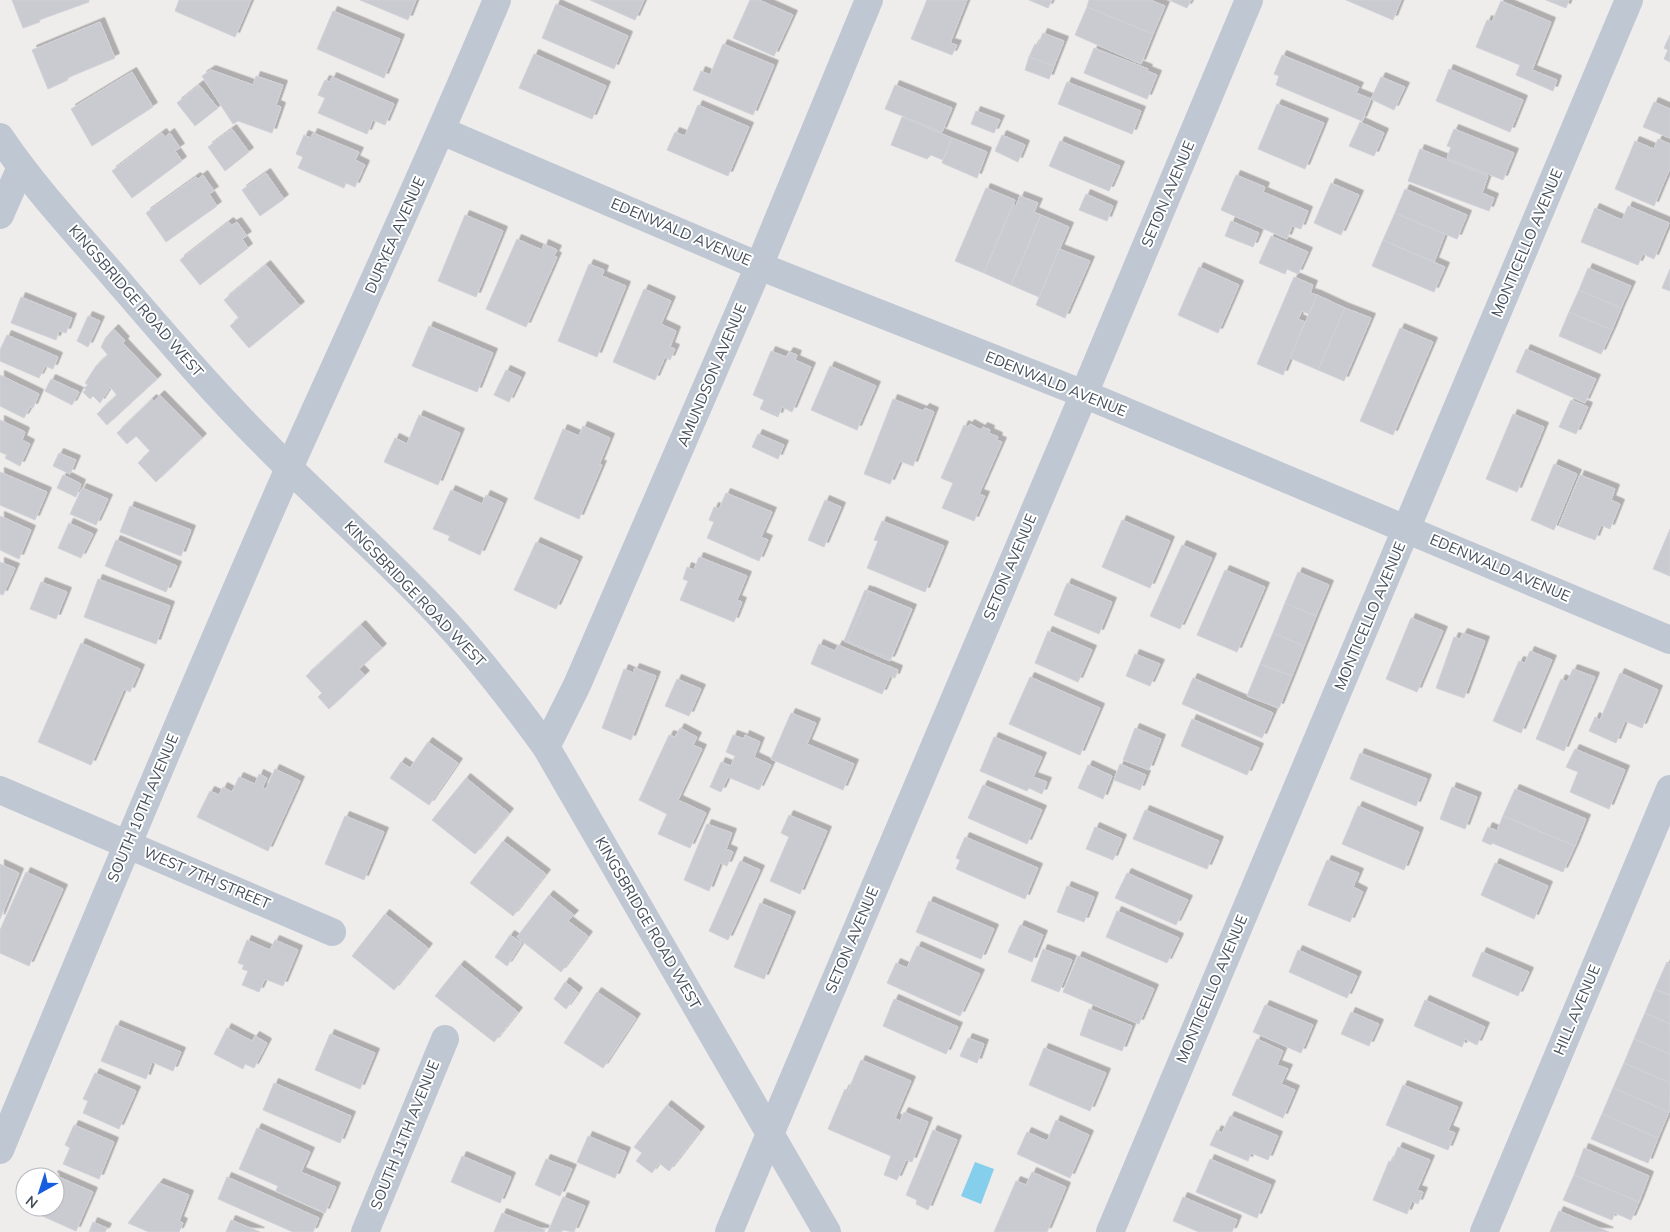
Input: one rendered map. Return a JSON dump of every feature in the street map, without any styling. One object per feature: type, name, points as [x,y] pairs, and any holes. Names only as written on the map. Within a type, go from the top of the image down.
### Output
[{"type":"street","name":"DURYEA AVENUE","points":[[290,468],[442,131],[497,0]]},
{"type":"street","name":"AMUNDSON AVENUE","points":[[546,747],[577,685],[759,266],[869,0]]},
{"type":"street","name":"SETON AVENUE","points":[[729,1232],[1249,0]]},
{"type":"street","name":"MONTICELLO AVENUE","points":[[1110,1232],[1629,0]]},
{"type":"street","name":"EDENWALD AVENUE","points":[[442,131],[759,266],[1084,394],[1670,640]]},
{"type":"street","name":"KINGSBRIDGE ROAD WEST","points":[[0,137],[21,167],[155,324],[220,396],[445,621],[501,686],[546,747],[827,1232]]},
{"type":"street","points":[[0,215],[21,167]]},
{"type":"street","name":"SOUTH 10TH AVENUE","points":[[0,1150],[127,844],[290,468]]},
{"type":"street","name":"HILL AVENUE","points":[[1484,1232],[1670,789]]},
{"type":"street","name":"WEST 7TH STREET","points":[[0,790],[332,932]]},
{"type":"street","name":"SOUTH 11TH AVENUE","points":[[365,1232],[444,1039]]},
{"type":"water","points":[[975,1162],[994,1169],[981,1204],[961,1196]]},
{"type":"building","points":[[12,0],[89,0],[89,2],[39,20],[40,22],[23,28]]},
{"type":"building","points":[[179,0],[251,0],[235,37],[175,11]]},
{"type":"building","points":[[360,0],[416,0],[408,20]]},
{"type":"building","points":[[590,0],[644,0],[635,20]]},
{"type":"building","points":[[750,0],[759,0],[793,15],[774,56],[733,38]]},
{"type":"building","points":[[927,0],[967,0],[950,43],[957,45],[952,55],[911,39]]},
{"type":"building","points":[[1029,0],[1052,0],[1048,8]]},
{"type":"building","points":[[1089,0],[1150,0],[1165,6],[1153,34],[1087,7]]},
{"type":"building","points":[[1169,0],[1191,0],[1187,8]]},
{"type":"building","points":[[1346,0],[1401,0],[1393,20]]},
{"type":"building","points":[[1546,0],[1569,0],[1566,8]]},
{"type":"building","points":[[1501,1],[1551,22],[1532,70],[1557,80],[1553,91],[1516,75],[1520,65],[1476,47],[1487,20],[1492,22]]},
{"type":"building","points":[[556,4],[628,36],[614,69],[542,38]]},
{"type":"building","points":[[1087,7],[1153,34],[1141,64],[1075,35]]},
{"type":"building","points":[[333,11],[400,39],[384,78],[317,49]]},
{"type":"building","points":[[100,22],[115,58],[67,78],[68,80],[48,89],[32,50]]},
{"type":"building","points":[[1043,33],[1064,41],[1054,66],[1029,57],[1035,44],[1038,45]]},
{"type":"building","points":[[1670,35],[1670,62],[1664,59],[1668,50],[1664,48]]},
{"type":"building","points":[[723,44],[774,65],[753,115],[693,90],[701,71],[710,75]]},
{"type":"building","points":[[1094,48],[1148,69],[1147,71],[1157,75],[1147,99],[1084,73]]},
{"type":"building","points":[[534,54],[606,86],[592,119],[519,88]]},
{"type":"building","points":[[1282,55],[1359,87],[1356,93],[1371,99],[1362,121],[1276,85],[1279,76],[1274,74]]},
{"type":"building","points":[[1029,57],[1054,66],[1049,79],[1025,70]]},
{"type":"building","points":[[1449,69],[1523,100],[1510,132],[1436,101]]},
{"type":"building","points":[[211,70],[253,85],[256,76],[283,85],[276,105],[281,107],[272,133],[238,121],[233,124],[202,76]]},
{"type":"building","points":[[132,72],[153,107],[92,146],[71,109]]},
{"type":"building","points":[[332,77],[394,104],[385,125],[373,120],[367,134],[318,113],[325,98],[318,95],[325,80],[330,82]]},
{"type":"building","points":[[1381,77],[1405,87],[1394,110],[1371,99]]},
{"type":"building","points":[[1067,82],[1141,111],[1132,134],[1058,104]]},
{"type":"building","points":[[199,85],[218,108],[195,126],[177,103]]},
{"type":"building","points":[[895,85],[952,108],[942,132],[885,109]]},
{"type":"building","points":[[1654,102],[1670,109],[1670,138],[1643,127]]},
{"type":"building","points":[[1277,104],[1324,123],[1305,169],[1258,149]]},
{"type":"building","points":[[698,105],[749,127],[728,176],[667,150],[675,132],[685,136]]},
{"type":"building","points":[[976,111],[1000,120],[994,133],[971,124]]},
{"type":"building","points":[[902,117],[952,138],[943,160],[931,155],[927,159],[891,145]]},
{"type":"building","points":[[1360,122],[1384,133],[1374,156],[1349,146]]},
{"type":"building","points":[[232,129],[249,152],[225,171],[208,147]]},
{"type":"building","points":[[1454,129],[1514,153],[1503,180],[1447,158],[1451,147],[1447,146]]},
{"type":"building","points":[[162,133],[165,137],[170,133],[180,148],[175,151],[182,161],[132,198],[112,171]]},
{"type":"building","points":[[313,133],[359,152],[355,160],[365,165],[355,187],[346,183],[344,188],[298,168],[303,157],[296,154],[304,135],[311,138]]},
{"type":"building","points":[[1002,135],[1025,145],[1018,162],[995,151]]},
{"type":"building","points":[[952,138],[987,152],[977,178],[942,163]]},
{"type":"building","points":[[1658,139],[1670,144],[1670,168],[1654,206],[1615,189],[1635,141],[1654,149]]},
{"type":"building","points":[[1060,141],[1120,166],[1109,191],[1049,166]]},
{"type":"building","points":[[1420,149],[1488,176],[1482,193],[1494,198],[1489,211],[1408,181]]},
{"type":"building","points":[[266,173],[284,199],[260,216],[242,190]]},
{"type":"building","points":[[203,175],[214,191],[209,194],[217,206],[166,242],[146,213],[196,177],[198,179]]},
{"type":"building","points":[[1236,175],[1265,187],[1263,192],[1308,211],[1301,229],[1292,226],[1287,239],[1221,210]]},
{"type":"building","points":[[1331,183],[1359,195],[1341,235],[1314,223]]},
{"type":"building","points":[[986,188],[1015,200],[984,273],[955,261]]},
{"type":"building","points":[[1405,189],[1467,215],[1457,239],[1395,213]]},
{"type":"building","points":[[1086,194],[1113,206],[1107,221],[1079,210]]},
{"type":"building","points":[[1020,196],[1038,203],[1034,212],[1041,215],[1011,285],[984,273],[1013,204],[1016,206]]},
{"type":"building","points":[[1628,206],[1669,223],[1654,259],[1643,254],[1638,265],[1581,242],[1595,208],[1622,220]]},
{"type":"building","points":[[1395,213],[1445,234],[1434,262],[1383,240]]},
{"type":"building","points":[[465,215],[503,231],[476,297],[438,281]]},
{"type":"building","points":[[1041,215],[1069,227],[1039,297],[1011,285]]},
{"type":"building","points":[[1231,221],[1259,233],[1253,247],[1225,236]]},
{"type":"building","points":[[229,222],[232,225],[237,222],[247,236],[242,239],[248,248],[200,285],[180,260]]},
{"type":"building","points":[[1271,236],[1308,252],[1298,274],[1287,269],[1285,274],[1259,263]]},
{"type":"building","points":[[517,239],[542,250],[544,244],[557,250],[554,256],[557,257],[526,327],[486,309]]},
{"type":"building","points":[[1383,240],[1445,267],[1434,292],[1372,266]]},
{"type":"building","points":[[1059,249],[1090,261],[1065,318],[1036,305]]},
{"type":"building","points":[[589,264],[604,270],[602,276],[626,286],[597,357],[558,341]]},
{"type":"building","points":[[266,265],[300,306],[249,348],[230,326],[239,318],[224,300]]},
{"type":"building","points":[[1199,267],[1239,285],[1218,333],[1178,315]]},
{"type":"building","points":[[1588,268],[1631,286],[1621,308],[1579,290]]},
{"type":"building","points":[[1670,269],[1670,291],[1662,288]]},
{"type":"building","points":[[1294,277],[1313,285],[1310,293],[1317,295],[1309,314],[1302,311],[1298,319],[1305,322],[1283,375],[1257,364]]},
{"type":"building","points":[[644,289],[671,301],[661,324],[676,331],[670,347],[675,349],[670,360],[665,357],[655,380],[613,362]]},
{"type":"building","points":[[1579,290],[1621,308],[1612,330],[1569,312]]},
{"type":"building","points":[[1317,295],[1345,308],[1318,370],[1290,358]]},
{"type":"building","points":[[21,297],[72,318],[66,333],[59,331],[56,340],[11,323]]},
{"type":"building","points":[[1345,308],[1371,318],[1344,381],[1318,370]]},
{"type":"building","points":[[1569,312],[1612,330],[1601,354],[1559,336]]},
{"type":"building","points":[[88,316],[100,321],[88,347],[77,341]]},
{"type":"building","points":[[429,326],[493,353],[477,392],[412,366]]},
{"type":"building","points":[[1400,328],[1433,342],[1393,435],[1360,421]]},
{"type":"building","points":[[114,329],[125,341],[123,343],[157,379],[107,425],[97,414],[117,395],[110,387],[100,403],[93,396],[90,399],[83,392],[86,390],[84,388],[88,385],[85,383],[96,366],[108,355],[101,347],[106,337]]},
{"type":"building","points":[[7,335],[58,357],[53,369],[45,366],[39,378],[0,361],[0,350]]},
{"type":"building","points":[[1526,349],[1596,379],[1585,403],[1516,372]]},
{"type":"building","points":[[771,351],[786,357],[789,352],[797,355],[795,360],[811,367],[792,412],[782,407],[778,417],[760,409],[764,400],[753,395]]},
{"type":"building","points":[[830,366],[876,386],[857,430],[811,410]]},
{"type":"building","points":[[506,370],[521,377],[509,402],[494,395]]},
{"type":"building","points":[[0,375],[39,394],[33,408],[30,407],[24,418],[0,406]]},
{"type":"building","points":[[51,379],[79,392],[72,405],[45,391]]},
{"type":"building","points":[[160,395],[202,438],[156,482],[138,463],[150,451],[136,436],[127,444],[117,433],[152,399],[154,401]]},
{"type":"building","points":[[893,399],[923,411],[925,408],[934,412],[913,466],[900,461],[890,484],[864,474]]},
{"type":"building","points":[[1571,400],[1588,407],[1576,434],[1559,427]]},
{"type":"building","points":[[1513,414],[1544,427],[1517,492],[1486,479]]},
{"type":"building","points":[[419,415],[460,433],[438,485],[384,462],[395,438],[407,444]]},
{"type":"building","points":[[0,420],[25,432],[22,440],[30,444],[20,466],[5,458],[7,455],[0,452]]},
{"type":"building","points":[[970,424],[981,430],[983,427],[990,430],[989,433],[998,437],[997,440],[1002,442],[979,494],[985,496],[974,521],[942,508],[953,483],[941,478],[964,425],[968,427]]},
{"type":"building","points":[[583,426],[610,438],[599,465],[602,465],[579,519],[534,499],[563,429],[579,436]]},
{"type":"building","points":[[758,434],[784,445],[778,459],[752,447]]},
{"type":"building","points":[[59,453],[76,460],[70,474],[53,466]]},
{"type":"building","points":[[1554,464],[1577,474],[1554,530],[1531,520]]},
{"type":"building","points":[[0,472],[47,492],[35,520],[0,505]]},
{"type":"building","points":[[63,475],[81,484],[76,497],[57,488]]},
{"type":"building","points":[[1580,475],[1615,489],[1611,500],[1620,504],[1610,529],[1601,525],[1595,540],[1559,526]]},
{"type":"building","points":[[82,488],[108,499],[96,525],[70,514]]},
{"type":"building","points":[[451,490],[482,504],[486,495],[503,503],[480,555],[448,540],[450,536],[433,529]]},
{"type":"building","points":[[726,493],[772,512],[761,537],[768,540],[759,561],[707,538],[714,522],[709,520],[714,507],[719,509]]},
{"type":"building","points":[[825,500],[841,507],[824,547],[808,540]]},
{"type":"building","points":[[130,506],[191,530],[181,556],[120,532]]},
{"type":"building","points":[[0,516],[31,530],[19,559],[0,550]]},
{"type":"building","points":[[1122,520],[1170,541],[1150,588],[1102,567]]},
{"type":"building","points":[[882,521],[944,546],[925,592],[867,568],[878,541],[874,540]]},
{"type":"building","points":[[69,523],[93,534],[81,558],[58,548]]},
{"type":"building","points":[[1670,529],[1670,576],[1653,569]]},
{"type":"building","points":[[116,540],[177,566],[166,592],[105,566]]},
{"type":"building","points":[[536,542],[578,561],[556,609],[514,590]]},
{"type":"building","points":[[1182,545],[1212,558],[1180,629],[1150,616]]},
{"type":"building","points":[[699,557],[747,576],[737,600],[742,602],[734,622],[680,600],[688,581],[683,579],[687,567],[694,570]]},
{"type":"building","points":[[0,562],[15,568],[3,595],[0,594]]},
{"type":"building","points":[[1225,570],[1265,587],[1237,652],[1197,635]]},
{"type":"building","points":[[1298,572],[1329,585],[1316,616],[1285,603]]},
{"type":"building","points":[[98,579],[170,606],[156,644],[84,617]]},
{"type":"building","points":[[41,582],[67,592],[56,619],[30,609]]},
{"type":"building","points":[[1067,583],[1112,602],[1099,634],[1054,615]]},
{"type":"building","points":[[865,590],[912,609],[890,661],[844,641]]},
{"type":"building","points":[[869,591],[911,609],[891,659],[848,641]]},
{"type":"building","points":[[1285,603],[1316,616],[1304,646],[1273,633]]},
{"type":"building","points":[[1411,618],[1443,631],[1417,692],[1386,679]]},
{"type":"building","points":[[361,625],[382,648],[359,669],[365,675],[329,709],[318,697],[322,693],[306,676]]},
{"type":"building","points":[[1048,631],[1092,650],[1078,682],[1035,663]]},
{"type":"building","points":[[1273,633],[1304,646],[1292,676],[1260,664]]},
{"type":"building","points":[[1463,633],[1485,641],[1464,698],[1436,688],[1454,637],[1460,639]]},
{"type":"building","points":[[81,643],[140,669],[130,692],[124,689],[91,765],[38,742]]},
{"type":"building","points":[[819,644],[835,651],[838,645],[898,670],[895,678],[890,676],[882,694],[811,664]]},
{"type":"building","points":[[1530,651],[1552,660],[1521,733],[1493,721],[1519,661],[1525,663]]},
{"type":"building","points":[[1135,654],[1160,664],[1150,686],[1126,676]]},
{"type":"building","points":[[1260,664],[1292,676],[1279,708],[1247,696]]},
{"type":"building","points":[[635,668],[656,676],[631,740],[602,728],[624,669],[633,673]]},
{"type":"building","points":[[1573,669],[1595,677],[1564,751],[1536,739],[1561,679],[1567,682]]},
{"type":"building","points":[[1620,673],[1658,690],[1642,728],[1625,721],[1616,743],[1589,731],[1595,717],[1600,720]]},
{"type":"building","points":[[1030,677],[1100,708],[1080,755],[1009,724]]},
{"type":"building","points":[[1193,678],[1273,713],[1262,738],[1182,704]]},
{"type":"building","points":[[677,679],[701,689],[689,716],[665,706]]},
{"type":"building","points":[[791,713],[816,723],[807,744],[854,764],[843,790],[771,759]]},
{"type":"building","points":[[1192,719],[1259,748],[1247,775],[1181,746]]},
{"type":"building","points":[[680,728],[697,737],[693,745],[702,749],[678,800],[706,813],[690,848],[658,834],[667,814],[639,800],[669,735],[675,737]]},
{"type":"building","points":[[1135,728],[1161,739],[1149,770],[1123,760]]},
{"type":"building","points":[[733,735],[744,739],[745,735],[760,742],[754,757],[771,765],[759,790],[728,777],[721,792],[710,787],[721,762],[731,766],[735,756],[726,752]]},
{"type":"building","points":[[994,737],[1042,757],[1033,777],[1047,782],[1042,794],[1029,788],[1027,791],[980,771]]},
{"type":"building","points":[[428,742],[458,763],[429,805],[390,778],[401,762],[410,768]]},
{"type":"building","points":[[1575,749],[1625,770],[1609,809],[1570,792],[1578,772],[1566,767]]},
{"type":"building","points":[[1360,753],[1427,779],[1416,806],[1350,779]]},
{"type":"building","points":[[1120,764],[1146,775],[1140,790],[1114,780]]},
{"type":"building","points":[[1088,765],[1112,776],[1103,799],[1078,788]]},
{"type":"building","points":[[275,769],[300,781],[268,851],[197,817],[210,791],[219,795],[223,787],[232,792],[239,777],[255,784],[259,774],[267,778],[262,788],[266,789]]},
{"type":"building","points":[[466,778],[509,813],[475,854],[432,820]]},
{"type":"building","points":[[983,785],[1042,810],[1027,844],[968,818]]},
{"type":"building","points":[[1452,787],[1477,797],[1465,829],[1440,819]]},
{"type":"building","points":[[1515,789],[1586,819],[1575,846],[1503,816]]},
{"type":"building","points":[[1358,806],[1419,832],[1404,870],[1342,844]]},
{"type":"building","points":[[1145,810],[1219,841],[1207,869],[1133,839]]},
{"type":"building","points":[[789,815],[827,831],[800,894],[770,881],[789,837],[781,833]]},
{"type":"building","points":[[345,816],[384,832],[364,880],[325,864]]},
{"type":"building","points":[[1503,816],[1575,846],[1563,872],[1492,843],[1491,845],[1482,841],[1488,827],[1497,831]]},
{"type":"building","points":[[707,824],[732,833],[726,849],[733,852],[727,866],[720,863],[709,891],[684,880]]},
{"type":"building","points":[[1095,827],[1122,839],[1113,860],[1086,849]]},
{"type":"building","points":[[965,837],[1038,868],[1025,899],[956,869],[960,860],[956,858]]},
{"type":"building","points":[[503,841],[546,874],[513,916],[470,883]]},
{"type":"building","points":[[1327,860],[1359,873],[1353,887],[1363,892],[1350,922],[1308,905]]},
{"type":"building","points":[[740,861],[760,870],[728,940],[709,931]]},
{"type":"building","points":[[1495,863],[1548,886],[1534,919],[1481,895]]},
{"type":"building","points":[[0,864],[19,873],[0,919]]},
{"type":"building","points":[[26,872],[63,889],[29,966],[0,953],[0,930]]},
{"type":"building","points":[[1127,873],[1188,900],[1176,925],[1115,898]]},
{"type":"building","points":[[1067,886],[1094,897],[1084,922],[1057,912]]},
{"type":"building","points":[[549,895],[574,915],[568,921],[588,936],[561,972],[517,937]]},
{"type":"building","points":[[929,901],[994,929],[981,959],[916,932]]},
{"type":"building","points":[[760,903],[791,916],[764,979],[734,967]]},
{"type":"building","points":[[1117,911],[1179,938],[1167,963],[1106,937]]},
{"type":"building","points":[[385,914],[428,948],[394,990],[352,956]]},
{"type":"building","points":[[1020,925],[1043,935],[1032,962],[1008,952]]},
{"type":"building","points":[[510,935],[522,943],[507,966],[495,957]]},
{"type":"building","points":[[247,940],[270,950],[275,940],[298,950],[283,986],[265,979],[259,992],[242,985],[248,971],[242,969],[244,965],[238,963]]},
{"type":"building","points":[[917,946],[980,974],[960,1016],[887,983],[896,963],[907,968]]},
{"type":"building","points":[[1043,949],[1072,960],[1059,992],[1031,981]]},
{"type":"building","points":[[1298,950],[1357,976],[1347,998],[1289,972]]},
{"type":"building","points":[[1482,952],[1529,972],[1518,996],[1472,976]]},
{"type":"building","points":[[1078,956],[1154,989],[1139,1024],[1063,992]]},
{"type":"building","points":[[1667,962],[1670,964],[1670,995],[1655,989]]},
{"type":"building","points":[[460,965],[518,1012],[494,1042],[435,996]]},
{"type":"building","points":[[565,982],[578,992],[566,1009],[554,999]]},
{"type":"building","points":[[1655,989],[1670,995],[1670,1024],[1645,1013]]},
{"type":"building","points":[[597,992],[636,1018],[603,1068],[564,1043]]},
{"type":"building","points":[[894,999],[958,1027],[946,1054],[883,1026]]},
{"type":"building","points":[[1425,1000],[1485,1027],[1477,1045],[1465,1039],[1462,1047],[1414,1026]]},
{"type":"building","points":[[1265,1005],[1313,1025],[1301,1053],[1253,1032]]},
{"type":"building","points":[[1089,1009],[1132,1026],[1122,1051],[1080,1035]]},
{"type":"building","points":[[1351,1012],[1379,1024],[1369,1046],[1341,1034]]},
{"type":"building","points":[[1645,1013],[1670,1024],[1670,1054],[1634,1039]]},
{"type":"building","points":[[116,1025],[181,1052],[173,1071],[152,1062],[146,1079],[101,1061]]},
{"type":"building","points":[[227,1028],[252,1041],[255,1036],[267,1043],[254,1068],[245,1064],[243,1069],[214,1054]]},
{"type":"building","points":[[330,1034],[375,1053],[360,1089],[315,1070]]},
{"type":"building","points":[[968,1038],[984,1044],[977,1063],[960,1056]]},
{"type":"building","points":[[1257,1039],[1283,1051],[1277,1065],[1288,1069],[1281,1084],[1295,1090],[1283,1118],[1232,1095]]},
{"type":"building","points":[[1634,1039],[1670,1054],[1670,1083],[1624,1063]]},
{"type":"building","points":[[1044,1048],[1106,1073],[1090,1111],[1029,1085]]},
{"type":"building","points":[[861,1060],[911,1081],[895,1118],[900,1121],[904,1112],[928,1122],[912,1162],[906,1160],[897,1180],[884,1175],[891,1156],[828,1129],[845,1089],[848,1091]]},
{"type":"building","points":[[1624,1063],[1670,1083],[1669,1112],[1613,1088]]},
{"type":"building","points":[[95,1073],[136,1091],[119,1129],[83,1113],[88,1101],[83,1099]]},
{"type":"building","points":[[274,1083],[351,1116],[340,1143],[263,1110]]},
{"type":"building","points":[[1403,1085],[1458,1107],[1448,1130],[1455,1133],[1448,1150],[1386,1125]]},
{"type":"building","points":[[1613,1088],[1669,1112],[1658,1138],[1602,1114]]},
{"type":"building","points":[[667,1105],[700,1131],[669,1171],[659,1163],[652,1173],[636,1161],[642,1153],[634,1147]]},
{"type":"building","points":[[1602,1114],[1658,1138],[1648,1163],[1591,1139]]},
{"type":"building","points":[[1230,1116],[1278,1136],[1268,1160],[1251,1153],[1248,1161],[1210,1145],[1217,1130],[1222,1133]]},
{"type":"building","points":[[1056,1120],[1089,1135],[1070,1178],[1017,1154],[1027,1132],[1047,1141]]},
{"type":"building","points":[[74,1125],[114,1142],[99,1179],[63,1164],[70,1148],[65,1145]]},
{"type":"building","points":[[257,1128],[310,1152],[301,1172],[336,1187],[325,1213],[276,1191],[278,1186],[239,1169]]},
{"type":"building","points":[[933,1130],[957,1140],[928,1210],[916,1204],[917,1200],[906,1195]]},
{"type":"building","points":[[588,1136],[626,1152],[615,1178],[577,1162]]},
{"type":"building","points":[[1398,1147],[1430,1160],[1417,1190],[1423,1192],[1418,1204],[1412,1201],[1407,1214],[1373,1200],[1389,1161],[1392,1162]]},
{"type":"building","points":[[1584,1148],[1649,1176],[1639,1202],[1574,1175]]},
{"type":"building","points":[[462,1156],[511,1177],[500,1203],[451,1182]]},
{"type":"building","points":[[546,1159],[572,1169],[560,1196],[535,1185]]},
{"type":"building","points":[[1210,1159],[1271,1185],[1257,1218],[1196,1192]]},
{"type":"building","points":[[1032,1172],[1066,1187],[1047,1232],[994,1232],[1016,1181],[1026,1185]]},
{"type":"building","points":[[1574,1175],[1639,1202],[1631,1220],[1615,1213],[1612,1220],[1563,1200]]},
{"type":"building","points":[[227,1177],[319,1218],[313,1232],[293,1232],[218,1199]]},
{"type":"building","points":[[65,1180],[93,1192],[76,1231],[44,1217],[65,1217]]},
{"type":"building","points":[[159,1183],[189,1195],[179,1221],[183,1223],[179,1232],[149,1232],[128,1223]]},
{"type":"building","points":[[563,1197],[585,1206],[574,1232],[562,1230],[562,1232],[548,1232]]},
{"type":"building","points":[[1183,1197],[1237,1220],[1232,1232],[1199,1232],[1173,1221]]},
{"type":"building","points":[[1559,1211],[1609,1232],[1550,1232]]},
{"type":"building","points":[[502,1213],[545,1230],[544,1232],[494,1232]]},
{"type":"building","points":[[231,1220],[260,1232],[226,1232]]},
{"type":"building","points":[[93,1222],[107,1228],[105,1232],[89,1232]]}]
